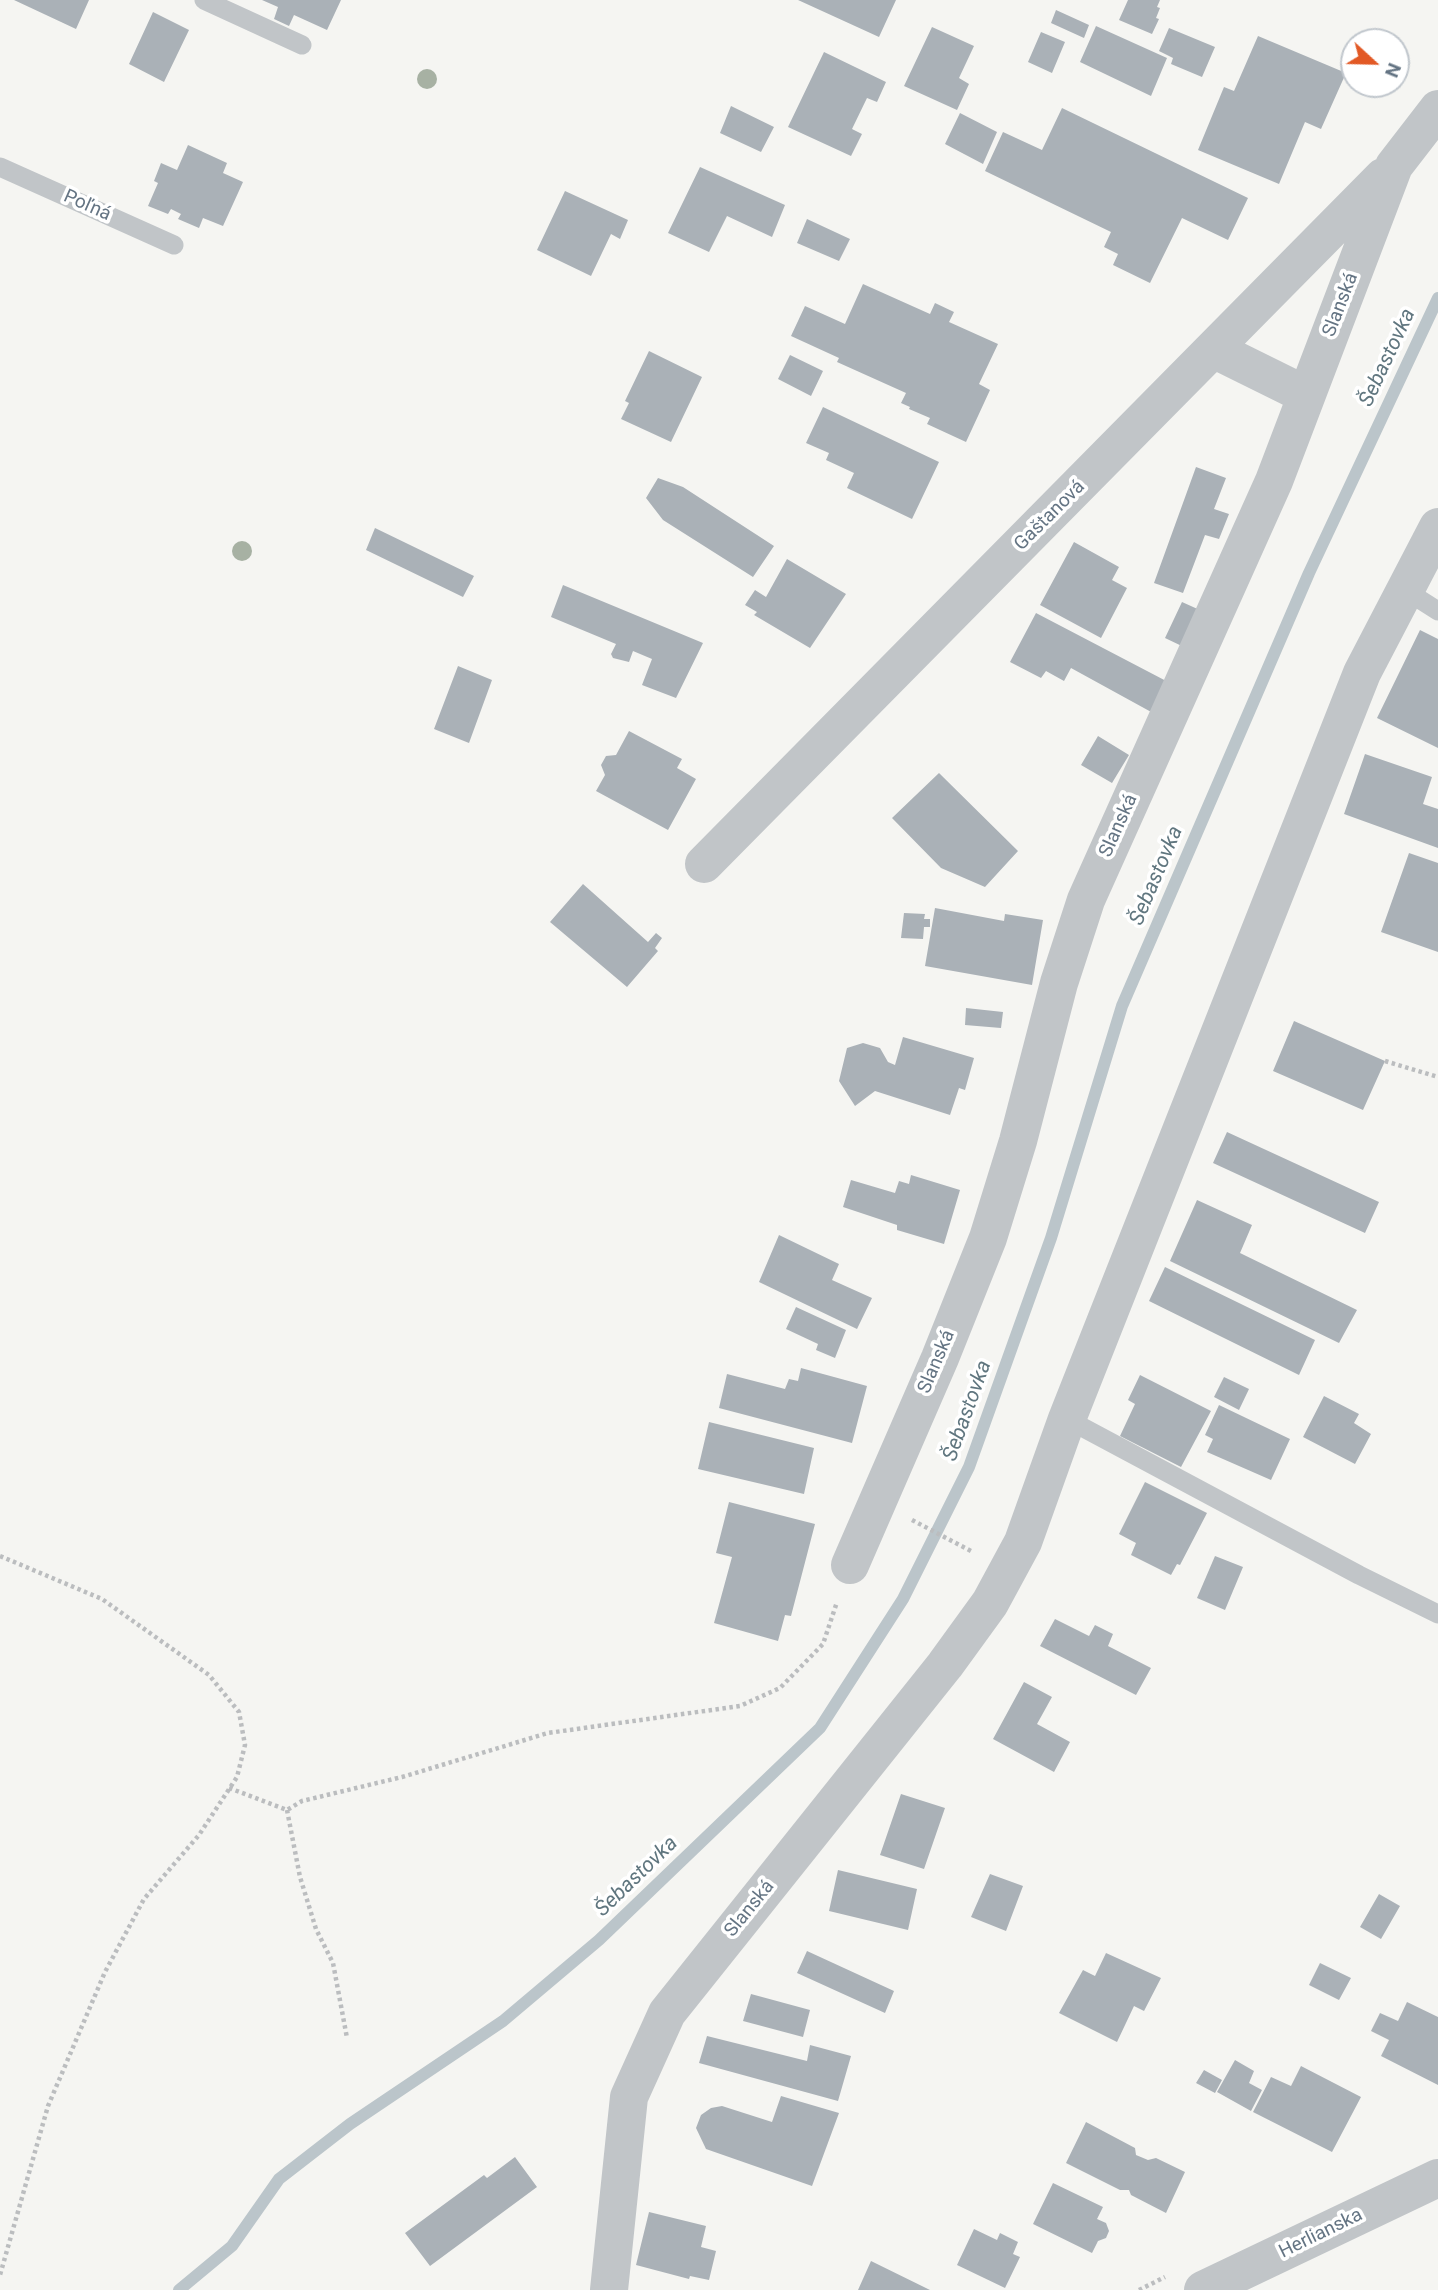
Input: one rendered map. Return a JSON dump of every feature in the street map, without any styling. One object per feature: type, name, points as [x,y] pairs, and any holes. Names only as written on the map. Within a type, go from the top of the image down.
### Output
[{"type":"street","name":"Slanská","points":[[850,1565],[940,1358],[988,1238],[1018,1141],[1059,984],[1086,900],[1274,481],[1394,166],[1438,109]]},
{"type":"street","name":"Gaštanová","points":[[704,864],[1394,166]]},
{"type":"street","points":[[1213,349],[1306,395]]},
{"type":"street","name":"Slanská","points":[[609,2290],[629,2097],[667,2013],[944,1665],[990,1603],[1023,1542],[1067,1419],[1362,673],[1438,527]]},
{"type":"street","name":"Herlianska","points":[[1203,2290],[1438,2178]]},
{"type":"lane","points":[[204,0],[302,45]]},
{"type":"lane","name":"Poľná","points":[[0,167],[174,245]]},
{"type":"lane","points":[[1405,590],[1438,611]]},
{"type":"lane","points":[[1067,1419],[1359,1575],[1438,1614]]},
{"type":"path","points":[[1385,1061],[1438,1077]]},
{"type":"path","points":[[905,1516],[966,1548]]},
{"type":"path","points":[[0,1556],[102,1599],[209,1675],[239,1712],[245,1745],[237,1777],[199,1835],[144,1899],[105,1972],[48,2106],[0,2275]]},
{"type":"path","points":[[286,1810],[302,1801],[402,1777],[548,1733],[740,1706],[780,1688],[823,1644],[850,1565]]},
{"type":"path","points":[[229,1788],[286,1810]]},
{"type":"path","points":[[286,1810],[300,1877],[316,1929],[333,1962],[347,2038]]},
{"type":"building","points":[[14,0],[89,0],[76,29]]},
{"type":"building","points":[[262,0],[341,0],[327,30],[294,15],[289,26],[274,19],[278,7]]},
{"type":"building","points":[[798,0],[896,0],[879,37]]},
{"type":"building","points":[[1128,0],[1160,0],[1156,18],[1159,19],[1152,34],[1119,20]]},
{"type":"building","points":[[1056,10],[1089,25],[1084,38],[1051,23]]},
{"type":"building","points":[[153,12],[189,30],[164,82],[129,64]]},
{"type":"building","points":[[1096,26],[1167,58],[1151,96],[1080,62]]},
{"type":"building","points":[[932,27],[974,46],[959,78],[969,84],[957,110],[904,86]]},
{"type":"building","points":[[1169,28],[1215,47],[1202,77],[1171,64],[1173,58],[1159,51]]},
{"type":"building","points":[[1041,32],[1065,42],[1052,73],[1028,62]]},
{"type":"building","points":[[1258,36],[1340,70],[1340,86],[1321,129],[1305,122],[1279,184],[1198,150],[1224,87],[1234,91]]},
{"type":"building","points":[[824,52],[886,82],[877,102],[867,98],[852,129],[862,134],[851,156],[788,127]]},
{"type":"building","points":[[731,106],[774,127],[761,152],[720,133]]},
{"type":"building","points":[[1062,108],[1248,198],[1228,240],[1182,218],[1150,283],[1113,265],[1118,254],[1104,247],[1111,232],[985,171],[1003,132],[1042,150]]},
{"type":"building","points":[[960,113],[997,132],[983,164],[945,144]]},
{"type":"building","points":[[188,145],[227,163],[223,173],[243,182],[223,226],[203,218],[199,228],[178,219],[181,214],[171,209],[168,214],[148,206],[158,183],[154,181],[161,163],[177,170]]},
{"type":"building","points":[[700,167],[785,205],[772,237],[727,216],[709,252],[668,233]]},
{"type":"building","points":[[565,191],[628,220],[620,239],[611,234],[591,276],[537,250]]},
{"type":"building","points":[[807,219],[850,239],[839,261],[797,243]]},
{"type":"building","points":[[863,284],[930,314],[935,303],[954,312],[949,322],[998,344],[979,384],[990,390],[966,442],[927,424],[930,418],[901,403],[906,393],[837,362],[839,358],[791,336],[805,306],[845,324]]},
{"type":"building","points":[[649,351],[702,377],[671,442],[621,419],[629,403],[625,401]]},
{"type":"building","points":[[790,355],[823,371],[811,396],[778,379]]},
{"type":"building","points":[[823,407],[939,462],[912,519],[847,488],[854,473],[826,460],[829,453],[806,443]]},
{"type":"building","points":[[1196,467],[1226,478],[1214,509],[1229,514],[1219,539],[1205,535],[1183,593],[1154,583]]},
{"type":"building","points":[[658,478],[683,487],[774,546],[753,577],[663,520],[646,498]]},
{"type":"building","points":[[375,528],[474,576],[463,597],[366,550]]},
{"type":"building","points":[[1074,542],[1119,567],[1112,580],[1127,588],[1101,638],[1040,605]]},
{"type":"building","points":[[787,559],[846,594],[810,648],[754,615],[757,612],[745,605],[755,590],[766,597]]},
{"type":"building","points":[[563,585],[703,643],[676,698],[642,685],[652,659],[633,651],[629,662],[613,658],[611,654],[616,644],[551,617]]},
{"type":"building","points":[[1182,602],[1202,611],[1186,648],[1165,638]]},
{"type":"building","points":[[1036,613],[1170,683],[1153,713],[1071,668],[1064,681],[1046,671],[1041,678],[1010,662]]},
{"type":"building","points":[[1420,630],[1438,639],[1438,748],[1377,718]]},
{"type":"building","points":[[458,666],[492,680],[469,743],[434,729]]},
{"type":"building","points":[[629,731],[682,759],[677,768],[696,779],[668,830],[596,791],[605,775],[601,765],[606,756],[616,755]]},
{"type":"building","points":[[1098,736],[1129,755],[1112,783],[1081,765]]},
{"type":"building","points":[[1365,754],[1432,777],[1423,804],[1438,809],[1438,848],[1344,814]]},
{"type":"building","points":[[939,773],[1018,851],[985,887],[941,868],[892,818]]},
{"type":"building","points":[[1409,853],[1438,863],[1438,952],[1381,932]]},
{"type":"building","points":[[583,884],[648,942],[656,933],[662,938],[655,948],[658,951],[627,987],[550,922]]},
{"type":"building","points":[[935,908],[1004,921],[1005,914],[1043,920],[1032,985],[925,966]]},
{"type":"building","points":[[904,913],[925,914],[924,919],[930,919],[930,927],[924,927],[923,939],[901,938]]},
{"type":"building","points":[[966,1008],[1003,1012],[1001,1028],[965,1025]]},
{"type":"building","points":[[1294,1021],[1385,1061],[1363,1110],[1273,1071]]},
{"type":"building","points":[[903,1037],[974,1058],[965,1090],[959,1088],[950,1115],[875,1091],[855,1106],[839,1081],[847,1048],[863,1043],[880,1048],[888,1062],[895,1065]]},
{"type":"building","points":[[1227,1132],[1379,1202],[1365,1233],[1213,1163]]},
{"type":"building","points":[[911,1175],[960,1190],[944,1244],[897,1230],[897,1225],[843,1207],[851,1180],[895,1193],[899,1181],[909,1184]]},
{"type":"building","points":[[1197,1200],[1252,1225],[1240,1253],[1357,1310],[1339,1343],[1170,1261]]},
{"type":"building","points":[[779,1235],[839,1264],[832,1280],[872,1298],[857,1329],[759,1282]]},
{"type":"building","points":[[1165,1267],[1315,1340],[1299,1375],[1149,1301]]},
{"type":"building","points":[[796,1307],[846,1330],[835,1358],[816,1350],[818,1344],[786,1329]]},
{"type":"building","points":[[801,1368],[867,1386],[852,1443],[719,1408],[727,1374],[785,1389],[789,1379],[798,1381]]},
{"type":"building","points":[[1140,1375],[1211,1411],[1181,1467],[1120,1436],[1135,1404],[1128,1400]]},
{"type":"building","points":[[1224,1377],[1249,1389],[1239,1410],[1214,1397]]},
{"type":"building","points":[[1324,1396],[1359,1414],[1354,1423],[1371,1434],[1355,1464],[1303,1437]]},
{"type":"building","points":[[1219,1405],[1290,1439],[1271,1480],[1207,1452],[1213,1439],[1205,1435]]},
{"type":"building","points":[[709,1422],[814,1448],[804,1494],[698,1469]]},
{"type":"building","points":[[1145,1482],[1207,1513],[1180,1565],[1177,1564],[1171,1575],[1131,1555],[1136,1543],[1119,1534]]},
{"type":"building","points":[[729,1502],[815,1524],[791,1616],[785,1615],[778,1641],[714,1623],[732,1557],[716,1553]]},
{"type":"building","points":[[1215,1556],[1243,1567],[1225,1610],[1197,1598]]},
{"type":"building","points":[[1055,1619],[1089,1636],[1095,1625],[1113,1634],[1108,1646],[1151,1668],[1136,1695],[1040,1646]]},
{"type":"building","points":[[1024,1682],[1052,1697],[1037,1724],[1070,1742],[1054,1772],[993,1739]]},
{"type":"building","points":[[901,1794],[945,1808],[924,1869],[880,1855]]},
{"type":"building","points":[[838,1870],[917,1889],[908,1930],[829,1911]]},
{"type":"building","points":[[990,1874],[1023,1886],[1006,1931],[971,1917]]},
{"type":"building","points":[[1379,1894],[1400,1906],[1381,1939],[1360,1927]]},
{"type":"building","points":[[807,1951],[894,1991],[885,2013],[797,1973]]},
{"type":"building","points":[[1106,1953],[1161,1978],[1144,2011],[1134,2006],[1117,2042],[1059,2013],[1083,1970],[1095,1976]]},
{"type":"building","points":[[1320,1963],[1351,1978],[1339,2000],[1309,1985]]},
{"type":"building","points":[[751,1994],[810,2010],[803,2037],[743,2021]]},
{"type":"building","points":[[1407,2002],[1438,2017],[1438,2085],[1381,2056],[1389,2040],[1371,2031],[1380,2013],[1398,2021]]},
{"type":"building","points":[[707,2036],[807,2061],[810,2045],[851,2056],[838,2101],[699,2063]]},
{"type":"building","points":[[1235,2060],[1254,2071],[1249,2083],[1262,2090],[1251,2111],[1217,2092]]},
{"type":"building","points":[[1301,2066],[1361,2097],[1332,2152],[1253,2112],[1271,2077],[1291,2086]]},
{"type":"building","points":[[1204,2070],[1222,2080],[1215,2093],[1196,2083]]},
{"type":"building","points":[[781,2096],[839,2113],[812,2186],[706,2149],[696,2128],[701,2115],[711,2108],[722,2106],[772,2122]]},
{"type":"building","points":[[1086,2122],[1135,2148],[1136,2155],[1148,2160],[1156,2158],[1185,2172],[1166,2213],[1131,2195],[1129,2190],[1120,2190],[1066,2163]]},
{"type":"building","points":[[515,2157],[537,2187],[430,2266],[405,2233],[484,2175],[487,2178]]},
{"type":"building","points":[[1053,2183],[1103,2207],[1097,2219],[1106,2223],[1109,2231],[1106,2238],[1098,2241],[1092,2253],[1033,2224]]},
{"type":"building","points":[[649,2212],[706,2226],[701,2247],[716,2251],[709,2280],[690,2276],[689,2279],[636,2265]]},
{"type":"building","points":[[974,2229],[997,2240],[1000,2233],[1018,2242],[1013,2254],[1020,2257],[1005,2288],[957,2265]]},
{"type":"building","points":[[871,2261],[930,2290],[858,2290]]},
{"type":"waterway","name":"Šebastovka","points":[[179,2290],[232,2246],[279,2179],[350,2124],[503,2021],[599,1940],[820,1728],[903,1599],[969,1467],[1051,1238],[1122,1006],[1309,573],[1438,298]]}]
